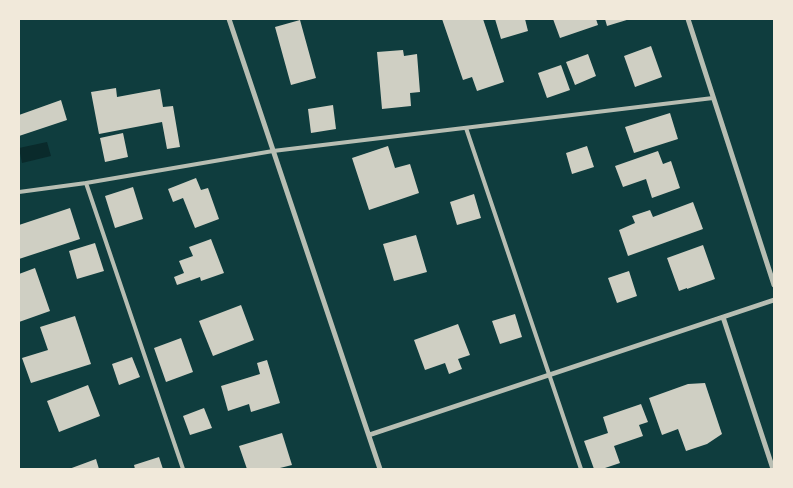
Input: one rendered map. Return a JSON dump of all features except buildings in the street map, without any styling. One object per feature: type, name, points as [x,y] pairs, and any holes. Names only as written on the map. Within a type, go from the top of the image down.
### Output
[{"type":"street","points":[[229,19],[380,469]]},
{"type":"street","points":[[688,19],[774,285]]},
{"type":"street","points":[[369,435],[774,300]]},
{"type":"street","points":[[724,317],[773,469]]},
{"type":"lane","points":[[19,192],[86,183],[273,151],[713,98]]},
{"type":"lane","points":[[466,128],[581,469]]},
{"type":"lane","points":[[86,183],[183,469]]},
{"type":"water","points":[[47,142],[51,156],[22,163],[19,148]]}]
